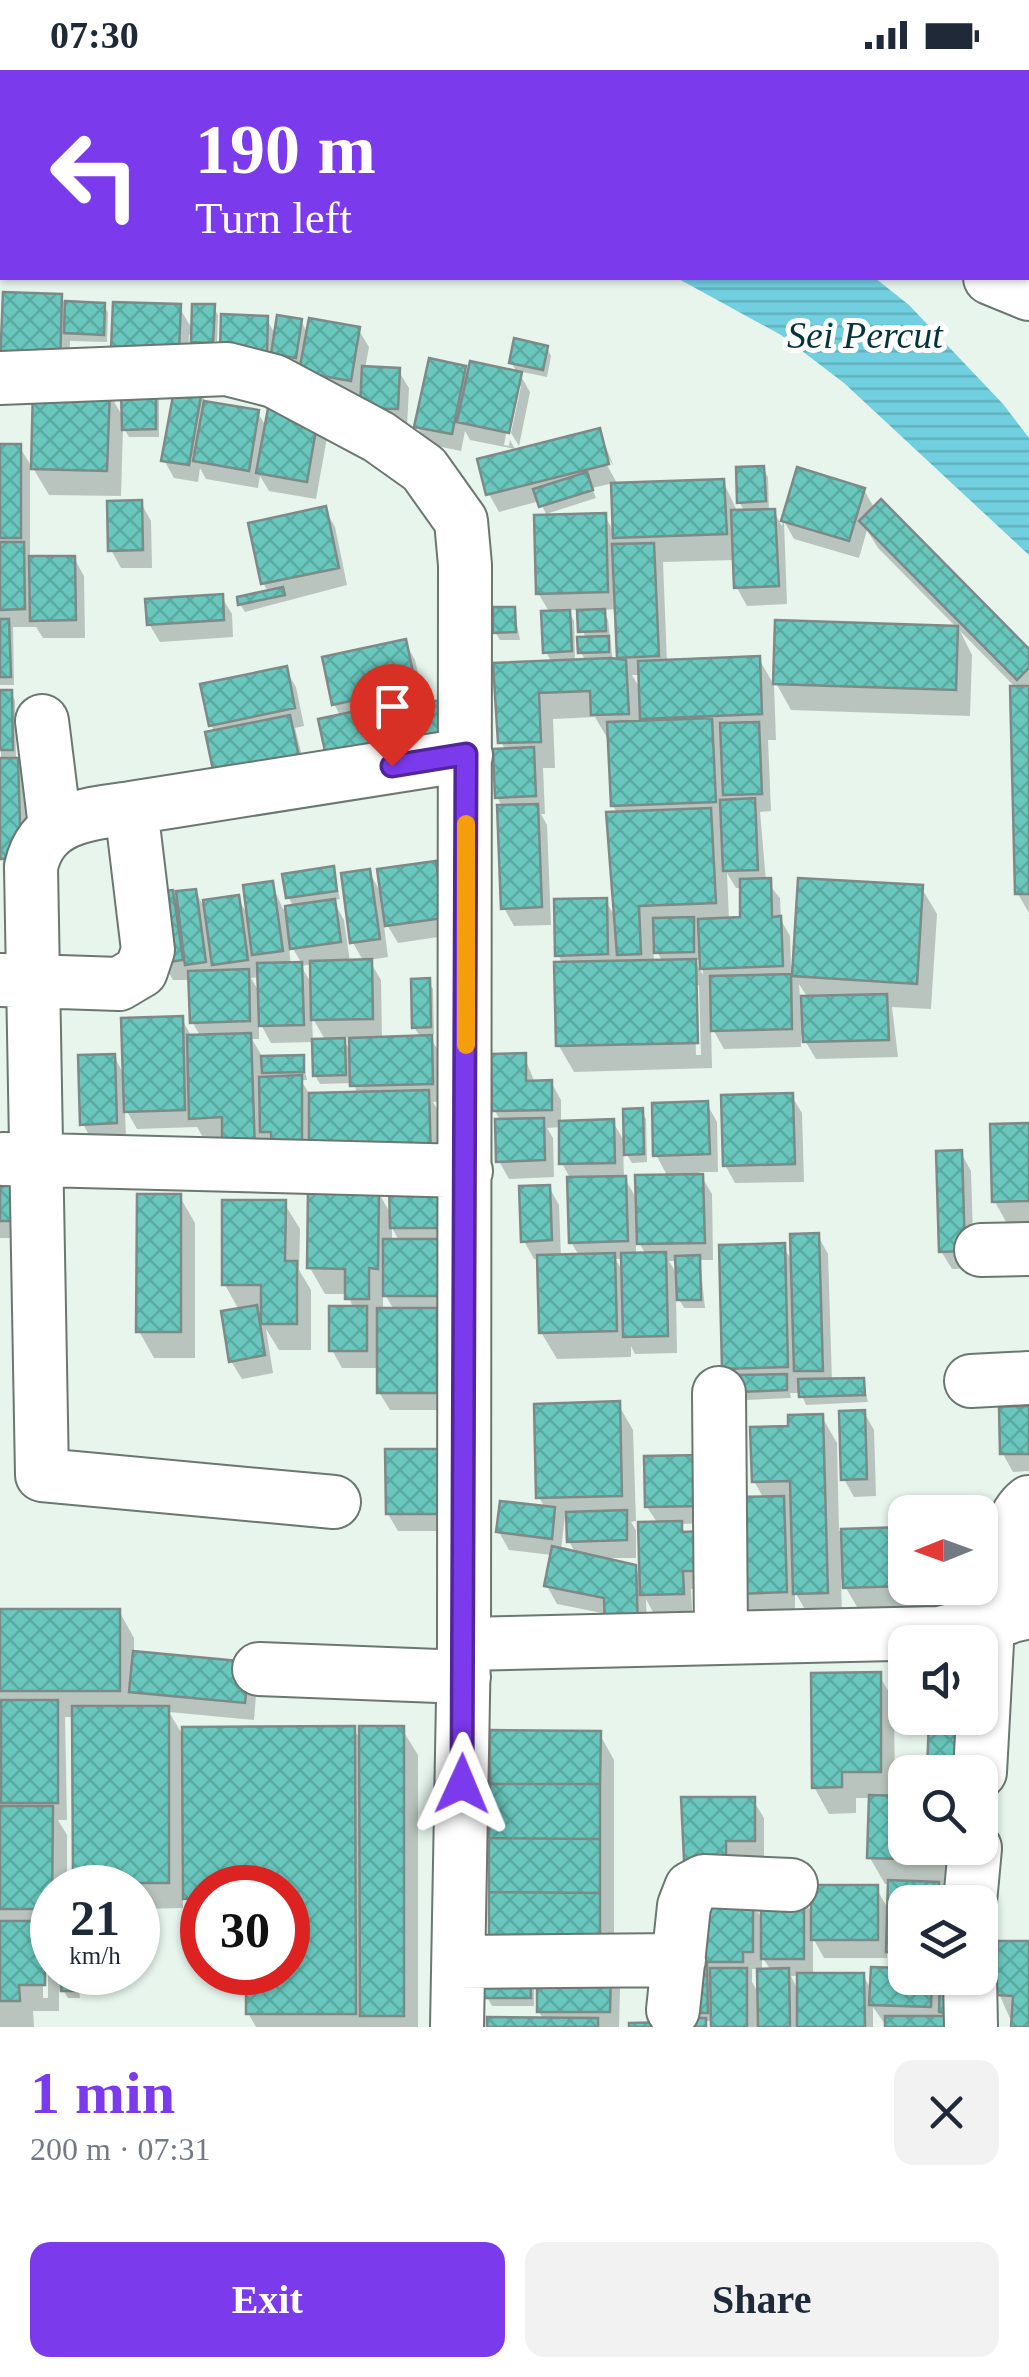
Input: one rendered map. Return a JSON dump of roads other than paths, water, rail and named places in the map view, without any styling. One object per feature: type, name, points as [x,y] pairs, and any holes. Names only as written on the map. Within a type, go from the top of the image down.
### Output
[{"type":"street","points":[[995,280],[1029,294]]},
{"type":"street","points":[[0,378],[201,369],[248,373],[274,380],[380,437],[424,469],[454,505],[464,536],[464,1660],[457,2027]]},
{"type":"street","points":[[42,721],[55,826]]},
{"type":"street","points":[[334,1502],[42,1475],[18,1159],[17,981],[31,867],[38,846],[55,826],[85,814],[466,754]]},
{"type":"street","points":[[17,981],[119,984],[134,977],[146,963],[131,808]]},
{"type":"street","points":[[18,1159],[466,1170]]},
{"type":"street","points":[[971,1380],[1029,1378]]},
{"type":"street","points":[[719,1393],[720,1636]]},
{"type":"street","points":[[983,1755],[1008,1618],[1011,1528],[1018,1511],[1029,1502]]},
{"type":"street","points":[[259,1669],[464,1660],[720,1636],[940,1633],[1008,1618]]},
{"type":"street","points":[[460,1962],[676,1985],[686,1894],[695,1884],[791,1885]]},
{"type":"street","points":[[971,1995],[972,2027]]},
{"type":"water","name":"Sei Percut","points":[[681,280],[878,280],[909,305],[1003,404],[1029,438],[1029,555],[844,383],[781,335]]}]
